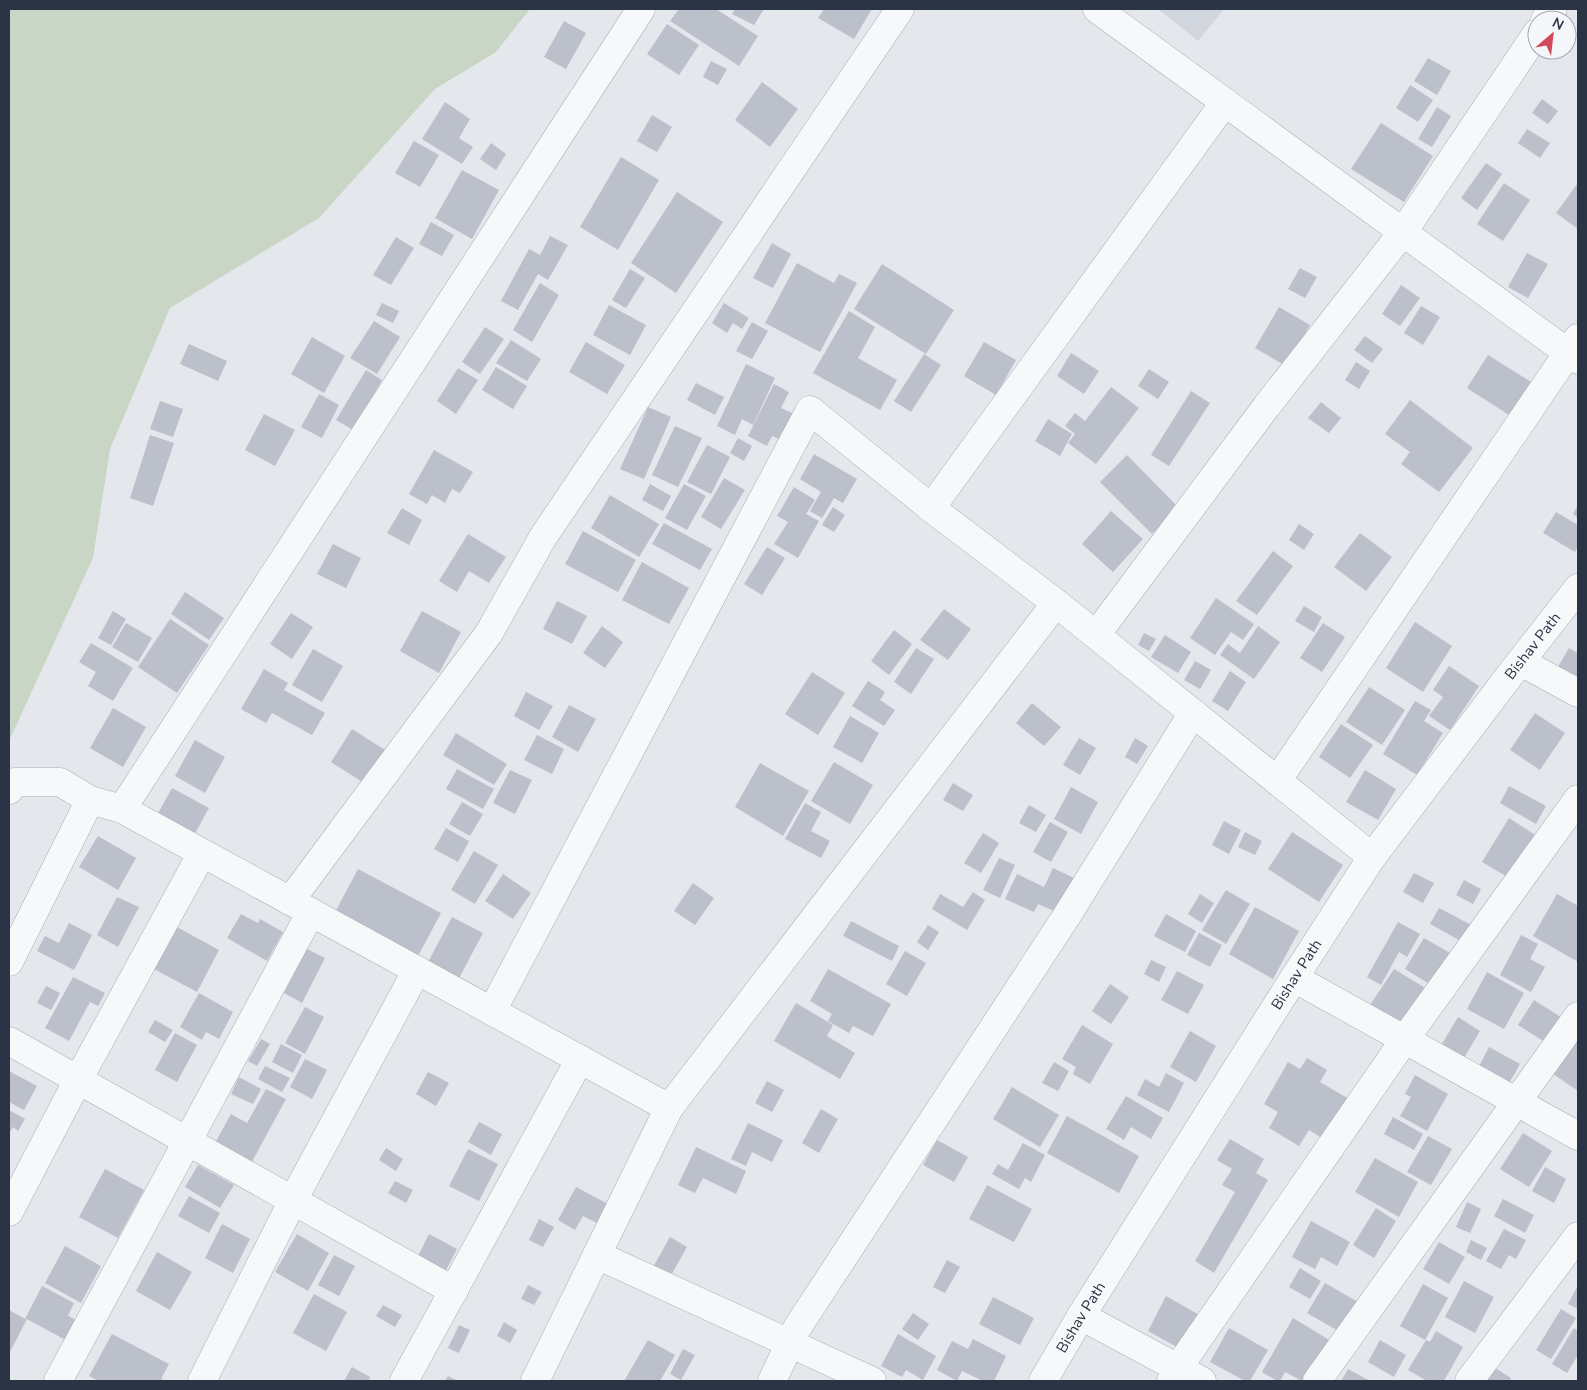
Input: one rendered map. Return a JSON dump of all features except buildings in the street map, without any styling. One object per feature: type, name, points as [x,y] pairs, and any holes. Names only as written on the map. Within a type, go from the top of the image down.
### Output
[{"type":"street","points":[[122,809],[641,9]]},
{"type":"street","points":[[58,1381],[186,1141],[301,907],[489,634],[543,536],[900,9]]},
{"type":"street","points":[[1097,9],[1403,232],[1575,350],[1277,781]]},
{"type":"street","points":[[1096,635],[1266,407],[1403,232],[1527,48]]},
{"type":"street","points":[[930,508],[1225,102]]},
{"type":"street","points":[[492,1011],[810,410],[930,508],[1056,603],[1372,856]]},
{"type":"street","name":"Bishav Path","points":[[1043,1381],[1372,856],[1578,588]]},
{"type":"street","points":[[535,1381],[668,1108],[1056,603]]},
{"type":"street","points":[[1521,662],[1578,693]]},
{"type":"street","points":[[772,1381],[797,1328],[1066,917],[1193,713]]},
{"type":"street","points":[[9,790],[14,782],[60,782],[90,800],[122,809],[668,1108]]},
{"type":"street","points":[[1175,1375],[1405,1039],[1578,799]]},
{"type":"street","points":[[9,962],[90,800]]},
{"type":"street","points":[[9,1212],[78,1080],[202,853]]},
{"type":"street","points":[[202,1381],[293,1200],[417,970]]},
{"type":"street","points":[[1294,978],[1578,1136]]},
{"type":"street","points":[[1317,1381],[1578,1016]]},
{"type":"street","points":[[9,1041],[454,1291]]},
{"type":"street","points":[[404,1381],[580,1059]]},
{"type":"street","points":[[1469,1381],[1578,1236]]},
{"type":"street","points":[[597,1255],[872,1381]]},
{"type":"street","points":[[1082,1316],[1175,1375],[1202,1381]]},
{"type":"shaded area","points":[[1158,9],[1224,9],[1198,41]]},
{"type":"green space","points":[[9,9],[530,9],[496,52],[435,89],[319,218],[170,308],[110,449],[93,558],[9,741]]}]
